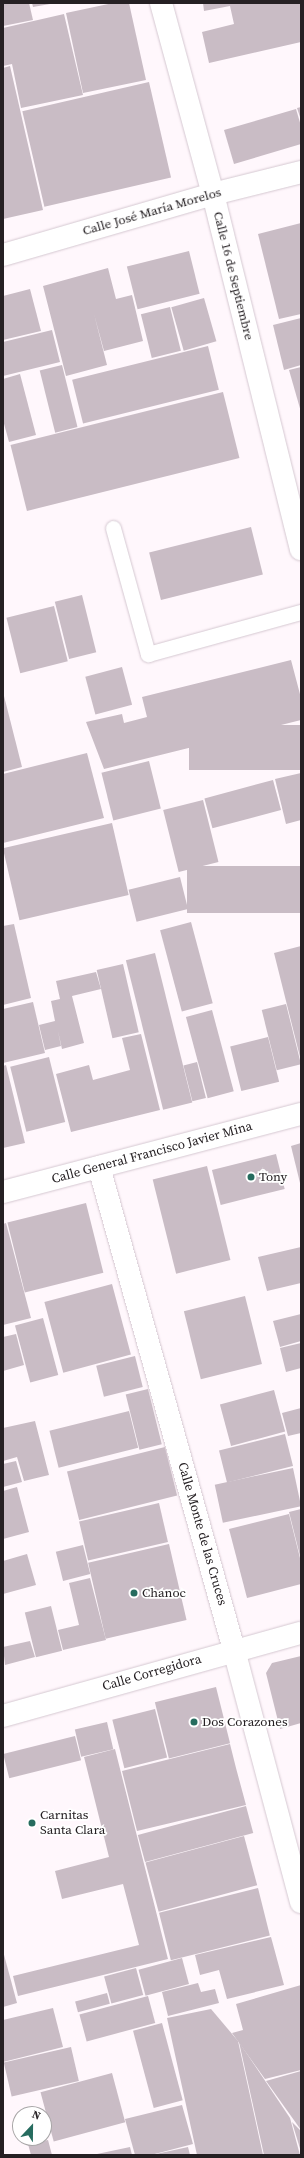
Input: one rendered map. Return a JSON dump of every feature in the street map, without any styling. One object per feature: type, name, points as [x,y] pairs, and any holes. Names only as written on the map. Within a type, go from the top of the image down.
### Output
[{"type":"street","name":"Calle 16 de Septiembre","points":[[161,3],[213,194],[301,549]]},
{"type":"street","name":"Calle José María Morelos","points":[[3,255],[213,194],[301,172]]},
{"type":"street","name":"Calle General Francisco Javier Mina","points":[[3,1192],[301,1114]]},
{"type":"street","name":"Calle Monte de las Cruces","points":[[99,1167],[234,1650],[301,1902]]},
{"type":"street","name":"Calle Corregidora","points":[[3,1716],[234,1650],[301,1633]]},
{"type":"lane","points":[[113,528],[148,654],[301,612]]},
{"type":"building","points":[[3,3],[29,3],[33,20],[3,26]]},
{"type":"building","points":[[32,3],[50,3],[50,4],[33,7]]},
{"type":"building","points":[[113,3],[129,3],[146,80],[83,93],[66,13]]},
{"type":"building","points":[[203,3],[301,3],[301,42],[209,63],[202,32],[234,24],[230,6],[204,11]]},
{"type":"building","points":[[64,14],[83,95],[21,108],[12,64],[3,66],[3,28]]},
{"type":"building","points":[[10,66],[43,210],[3,219],[3,68]]},
{"type":"building","points":[[149,82],[171,177],[44,207],[22,111]]},
{"type":"building","points":[[301,107],[301,120],[297,108]]},
{"type":"building","points":[[296,109],[301,126],[301,144],[234,164],[224,130]]},
{"type":"building","points":[[301,223],[301,314],[279,319],[258,234]]},
{"type":"building","points":[[189,251],[200,294],[138,309],[127,266]]},
{"type":"building","points":[[108,268],[116,299],[132,295],[143,341],[104,351],[94,314],[107,365],[66,376],[43,286]]},
{"type":"building","points":[[30,289],[41,331],[3,340],[3,296]]},
{"type":"building","points":[[204,298],[216,341],[184,351],[171,307]]},
{"type":"building","points":[[170,307],[181,351],[152,358],[141,314]]},
{"type":"building","points":[[301,318],[301,365],[284,370],[273,325]]},
{"type":"building","points":[[52,330],[60,362],[3,376],[3,342]]},
{"type":"building","points":[[208,346],[219,390],[83,424],[72,380]]},
{"type":"building","points":[[62,365],[77,427],[55,433],[40,371]]},
{"type":"building","points":[[301,367],[301,412],[289,370]]},
{"type":"building","points":[[20,374],[36,435],[9,442],[3,420],[3,379]]},
{"type":"building","points":[[223,392],[239,458],[27,511],[11,445]]},
{"type":"building","points":[[251,527],[263,575],[161,600],[149,552]]},
{"type":"building","points":[[82,595],[96,652],[69,659],[55,602]]},
{"type":"building","points":[[54,606],[68,661],[20,673],[6,618]]},
{"type":"building","points":[[291,660],[301,698],[301,720],[104,769],[86,722],[122,714],[124,723],[147,717],[142,697]]},
{"type":"building","points":[[122,667],[132,705],[95,715],[85,677]]},
{"type":"building","points":[[3,692],[22,767],[3,772]]},
{"type":"building","points":[[189,725],[301,725],[301,770],[189,770]]},
{"type":"building","points":[[87,753],[104,818],[3,843],[3,774]]},
{"type":"building","points":[[149,761],[161,809],[113,820],[101,773]]},
{"type":"building","points":[[301,773],[301,820],[286,824],[275,779]]},
{"type":"building","points":[[273,780],[281,810],[212,828],[204,798]]},
{"type":"building","points":[[203,800],[218,862],[179,872],[163,810]]},
{"type":"building","points":[[112,823],[129,895],[20,920],[3,848]]},
{"type":"building","points":[[187,866],[301,866],[301,913],[187,913]]},
{"type":"building","points":[[180,877],[188,909],[137,922],[129,890]]},
{"type":"building","points":[[191,922],[213,1003],[182,1011],[160,930]]},
{"type":"building","points":[[14,924],[31,998],[3,1005],[3,926]]},
{"type":"building","points":[[301,946],[301,1057],[300,1057],[274,953]]},
{"type":"building","points":[[155,953],[192,1102],[163,1110],[126,960]]},
{"type":"building","points":[[123,964],[139,1032],[112,1038],[97,970]]},
{"type":"building","points":[[96,972],[101,989],[72,996],[84,1043],[62,1049],[58,1031],[61,1046],[45,1050],[39,1025],[55,1021],[51,1001],[60,999],[56,981]]},
{"type":"building","points":[[33,1002],[45,1053],[3,1063],[3,1009]]},
{"type":"building","points":[[286,1004],[301,1064],[277,1070],[262,1010]]},
{"type":"building","points":[[212,1010],[234,1091],[208,1098],[186,1017]]},
{"type":"building","points":[[141,1034],[160,1110],[71,1132],[56,1074],[89,1065],[93,1080],[130,1070],[122,1038]]},
{"type":"building","points":[[268,1037],[279,1082],[241,1091],[230,1046]]},
{"type":"building","points":[[49,1057],[65,1122],[26,1132],[10,1067]]},
{"type":"building","points":[[197,1062],[206,1098],[192,1101],[183,1065]]},
{"type":"building","points":[[6,1065],[25,1143],[3,1148],[3,1066]]},
{"type":"building","points":[[301,1143],[301,1183],[300,1183],[291,1146]]},
{"type":"building","points":[[276,1154],[285,1189],[221,1205],[212,1170]]},
{"type":"building","points":[[207,1166],[230,1260],[176,1274],[153,1180]]},
{"type":"building","points":[[86,1203],[103,1273],[25,1292],[7,1223]]},
{"type":"building","points":[[6,1223],[31,1318],[3,1325],[3,1224]]},
{"type":"building","points":[[301,1247],[301,1283],[267,1291],[258,1257]]},
{"type":"building","points":[[112,1284],[131,1355],[63,1373],[44,1302]]},
{"type":"building","points":[[245,1296],[262,1364],[201,1379],[184,1311]]},
{"type":"building","points":[[301,1314],[301,1341],[280,1347],[273,1321]]},
{"type":"building","points":[[43,1318],[58,1375],[30,1382],[15,1326]]},
{"type":"building","points":[[16,1334],[24,1365],[3,1371],[3,1337]]},
{"type":"building","points":[[301,1343],[301,1368],[286,1372],[280,1348]]},
{"type":"building","points":[[135,1356],[143,1387],[104,1397],[96,1366]]},
{"type":"building","points":[[148,1389],[162,1444],[139,1450],[126,1395]]},
{"type":"building","points":[[274,1390],[285,1432],[231,1446],[220,1404]]},
{"type":"building","points":[[301,1408],[301,1433],[288,1436],[282,1413]]},
{"type":"building","points":[[129,1411],[138,1448],[59,1468],[49,1431]]},
{"type":"building","points":[[35,1421],[49,1475],[24,1481],[17,1457],[3,1461],[3,1428]]},
{"type":"building","points":[[285,1434],[293,1466],[227,1482],[219,1450]]},
{"type":"building","points":[[165,1447],[177,1496],[79,1520],[67,1471]]},
{"type":"building","points":[[16,1461],[22,1482],[3,1487],[3,1464]]},
{"type":"building","points":[[293,1468],[301,1506],[223,1523],[215,1485]]},
{"type":"building","points":[[17,1487],[29,1532],[3,1539],[3,1491]]},
{"type":"building","points":[[159,1503],[168,1542],[88,1560],[79,1521]]},
{"type":"building","points":[[301,1509],[301,1556],[300,1556],[289,1512]]},
{"type":"building","points":[[289,1514],[301,1562],[301,1584],[247,1598],[229,1529]]},
{"type":"building","points":[[169,1544],[187,1620],[106,1639],[88,1563]]},
{"type":"building","points":[[83,1545],[90,1574],[63,1581],[56,1552]]},
{"type":"building","points":[[27,1554],[36,1585],[3,1594],[3,1561]]},
{"type":"building","points":[[90,1578],[106,1640],[63,1650],[58,1630],[79,1625],[69,1583]]},
{"type":"building","points":[[51,1606],[62,1651],[36,1657],[25,1613]]},
{"type":"building","points":[[30,1641],[35,1657],[5,1665],[3,1647]]},
{"type":"building","points":[[301,1656],[301,1723],[280,1729],[266,1673],[272,1663]]},
{"type":"building","points":[[216,1687],[230,1743],[169,1759],[155,1702]]},
{"type":"building","points":[[155,1709],[167,1758],[124,1768],[112,1720]]},
{"type":"building","points":[[107,1722],[113,1749],[81,1757],[75,1729]]},
{"type":"building","points":[[75,1736],[81,1760],[9,1778],[3,1754]]},
{"type":"building","points":[[230,1744],[246,1805],[137,1831],[122,1771]]},
{"type":"building","points":[[115,1749],[168,1959],[18,1996],[13,1976],[139,1945],[123,1884],[62,1899],[55,1871],[109,1857],[84,1757]]},
{"type":"building","points":[[246,1806],[253,1833],[145,1862],[138,1835]]},
{"type":"building","points":[[244,1836],[257,1885],[159,1912],[145,1862]]},
{"type":"building","points":[[258,1888],[270,1936],[171,1960],[159,1913]]},
{"type":"building","points":[[271,1937],[284,1985],[227,1999],[219,1970],[200,1975],[195,1955]]},
{"type":"building","points":[[3,1951],[17,2003],[3,2007]]},
{"type":"building","points":[[182,1958],[189,1984],[146,1996],[139,1970]]},
{"type":"building","points":[[136,1968],[143,1995],[111,2004],[104,1977]]},
{"type":"building","points":[[198,1983],[201,1992],[215,1989],[219,2003],[168,2016],[162,1992]]},
{"type":"building","points":[[301,1985],[301,2070],[265,2079],[232,2033],[243,2030],[236,2004]]},
{"type":"building","points":[[107,1993],[110,2004],[78,2012],[75,2002]]},
{"type":"building","points":[[148,1996],[155,2023],[87,2041],[79,2014]]},
{"type":"building","points":[[53,2008],[63,2047],[3,2062],[3,2020]]},
{"type":"building","points":[[211,2009],[238,2041],[263,2155],[197,2155],[167,2018]]},
{"type":"building","points":[[162,2023],[183,2100],[154,2108],[133,2031]]},
{"type":"building","points":[[239,2042],[290,2118],[300,2155],[264,2155]]},
{"type":"building","points":[[71,2047],[79,2081],[12,2097],[4,2063]]},
{"type":"building","points":[[301,2071],[301,2130],[266,2081]]},
{"type":"building","points":[[112,2073],[125,2122],[54,2141],[52,2135],[52,2106],[44,2106],[41,2092]]},
{"type":"building","points":[[182,2105],[193,2144],[151,2155],[135,2155],[125,2119]]},
{"type":"building","points":[[292,2122],[301,2131],[301,2152]]},
{"type":"building","points":[[29,2146],[50,2146],[52,2155],[31,2155]]},
{"type":"building","points":[[130,2147],[132,2155],[97,2155],[97,2154]]},
{"type":"building","points":[[188,2147],[190,2155],[156,2155],[156,2154]]},
{"type":"place","name":"Tony","points":[[251,1177]]},
{"type":"place","name":"Chanoc","points":[[134,1593]]},
{"type":"place","name":"Dos Corazones","points":[[194,1722]]},
{"type":"place","name":"Carnitas Santa Clara","points":[[32,1823]]}]
